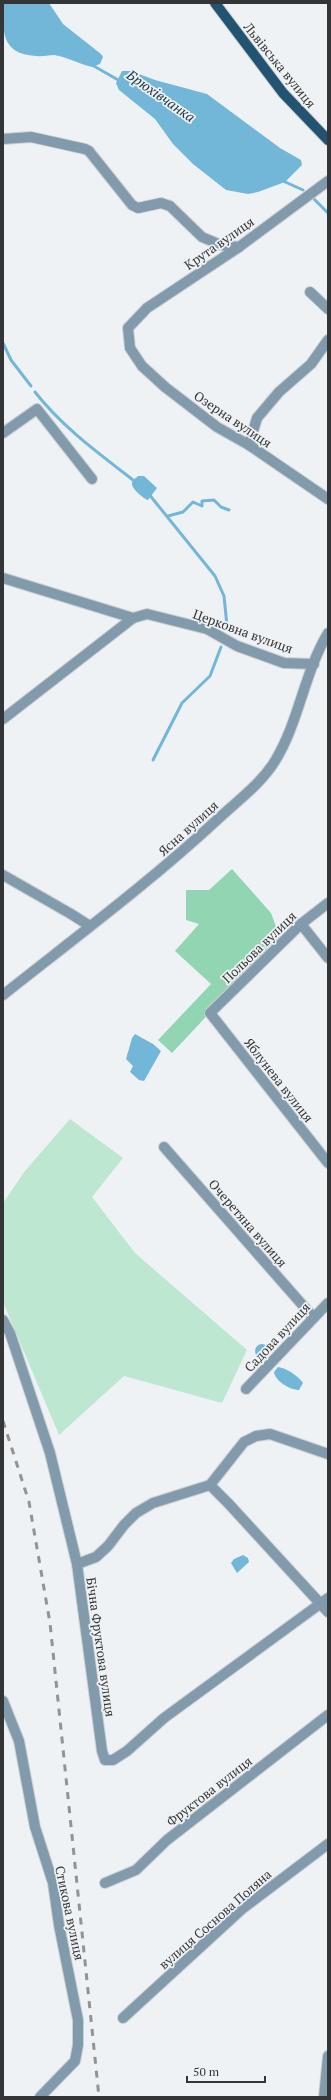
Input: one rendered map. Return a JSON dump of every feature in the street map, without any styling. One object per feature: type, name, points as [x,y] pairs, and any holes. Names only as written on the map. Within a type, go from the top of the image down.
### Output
[{"type":"main road","name":"Львівська вулиця","points":[[215,3],[284,93],[328,140]]},
{"type":"street","points":[[3,139],[31,137],[85,149],[89,151],[132,205],[138,208],[161,203],[170,206],[202,237],[221,245],[239,247]]},
{"type":"street","name":"Крута вулиця","points":[[128,328],[147,308],[239,247],[328,181]]},
{"type":"street","points":[[310,292],[328,309]]},
{"type":"street","name":"Озерна вулиця","points":[[128,328],[130,348],[142,366],[165,387],[217,427],[248,445],[328,500]]},
{"type":"street","points":[[248,445],[257,418],[279,392],[311,364],[328,340]]},
{"type":"street","points":[[3,433],[37,409],[92,479]]},
{"type":"street","name":"Церковна вулиця","points":[[3,578],[133,618],[147,614],[207,629],[237,646],[284,663],[314,664]]},
{"type":"street","points":[[3,719],[133,618]]},
{"type":"street","name":"Ясна вулиця","points":[[3,995],[179,855],[261,779],[275,762],[328,633]]},
{"type":"street","points":[[3,875],[90,926]]},
{"type":"street","name":"Польова вулиця","points":[[210,1013],[301,924],[328,903]]},
{"type":"street","points":[[301,924],[328,958]]},
{"type":"street","name":"Яблунева вулиця","points":[[210,1013],[328,1163]]},
{"type":"street","name":"Очеретяна вулиця","points":[[164,1147],[313,1317]]},
{"type":"street","name":"Садова вулиця","points":[[246,1389],[328,1303]]},
{"type":"street","points":[[3,1320],[10,1333],[50,1453],[77,1564]]},
{"type":"street","points":[[328,1454],[270,1434],[256,1436],[244,1442],[210,1485],[324,1601],[328,1612]]},
{"type":"street","name":"Бічна Фруктова вулиця","points":[[210,1485],[153,1503],[136,1513],[124,1525],[108,1546],[96,1557],[77,1564],[102,1750],[105,1760],[112,1760],[127,1751],[164,1718],[324,1601]]},
{"type":"street","name":"Стикова вулиця","points":[[3,1700],[19,1741],[35,1827],[53,1883],[59,1926],[78,2020],[78,2045],[75,2061],[40,2097]]},
{"type":"street","name":"Фруктова вулиця","points":[[105,1883],[136,1870],[167,1840],[328,1715]]},
{"type":"street","name":"вулиця Соснова Поляна","points":[[123,2018],[242,1910],[328,1844]]},
{"type":"street","points":[[324,2097],[328,2056]]},
{"type":"green space","points":[[232,869],[271,913],[280,938],[172,1053],[158,1040],[211,984],[175,951],[199,924],[186,920],[186,890],[209,890]]},
{"type":"green space","points":[[70,1119],[123,1158],[92,1197],[135,1253],[247,1350],[222,1403],[124,1376],[59,1435],[3,1302],[3,1203],[25,1171]]},
{"type":"water","points":[[3,3],[49,3],[63,24],[101,54],[103,57],[100,64],[92,67],[59,56],[36,56],[16,51],[6,39],[3,22]]},
{"type":"water","points":[[122,71],[131,71],[155,80],[207,94],[280,148],[301,160],[302,165],[285,182],[258,192],[248,194],[226,190],[193,164],[173,144],[155,119],[119,90],[116,83]]},
{"type":"water","points":[[138,476],[144,476],[157,488],[148,500],[138,494],[133,486],[132,482]]},
{"type":"water","points":[[135,1034],[153,1044],[161,1051],[144,1081],[139,1080],[130,1072],[133,1066],[126,1059],[132,1038]]},
{"type":"water","points":[[262,1344],[267,1346],[269,1351],[267,1356],[262,1358],[257,1356],[255,1351],[257,1346]]},
{"type":"water","points":[[278,1367],[289,1371],[301,1380],[303,1383],[299,1390],[287,1387],[277,1379],[274,1372]]},
{"type":"water","points":[[243,1555],[248,1558],[249,1562],[237,1573],[231,1563],[234,1559]]},
{"type":"waterway","name":"Брюхівчанка","points":[[92,65],[120,81]]},
{"type":"waterway","name":"Брюхівчанка","points":[[283,181],[303,190]]},
{"type":"waterway","name":"Брюхівчанка","points":[[314,199],[328,213]]},
{"type":"waterway","points":[[3,343],[11,360],[31,386]]},
{"type":"waterway","points":[[35,392],[70,429],[137,483]]},
{"type":"waterway","points":[[148,493],[215,576],[224,596],[227,626]]},
{"type":"waterway","points":[[168,516],[183,512],[193,502],[202,506],[202,501],[214,500],[221,507],[229,510]]},
{"type":"waterway","points":[[153,760],[182,703],[210,676],[221,647]]},
{"type":"railway","points":[[3,1421],[29,1502],[50,1623],[99,2097]]}]
